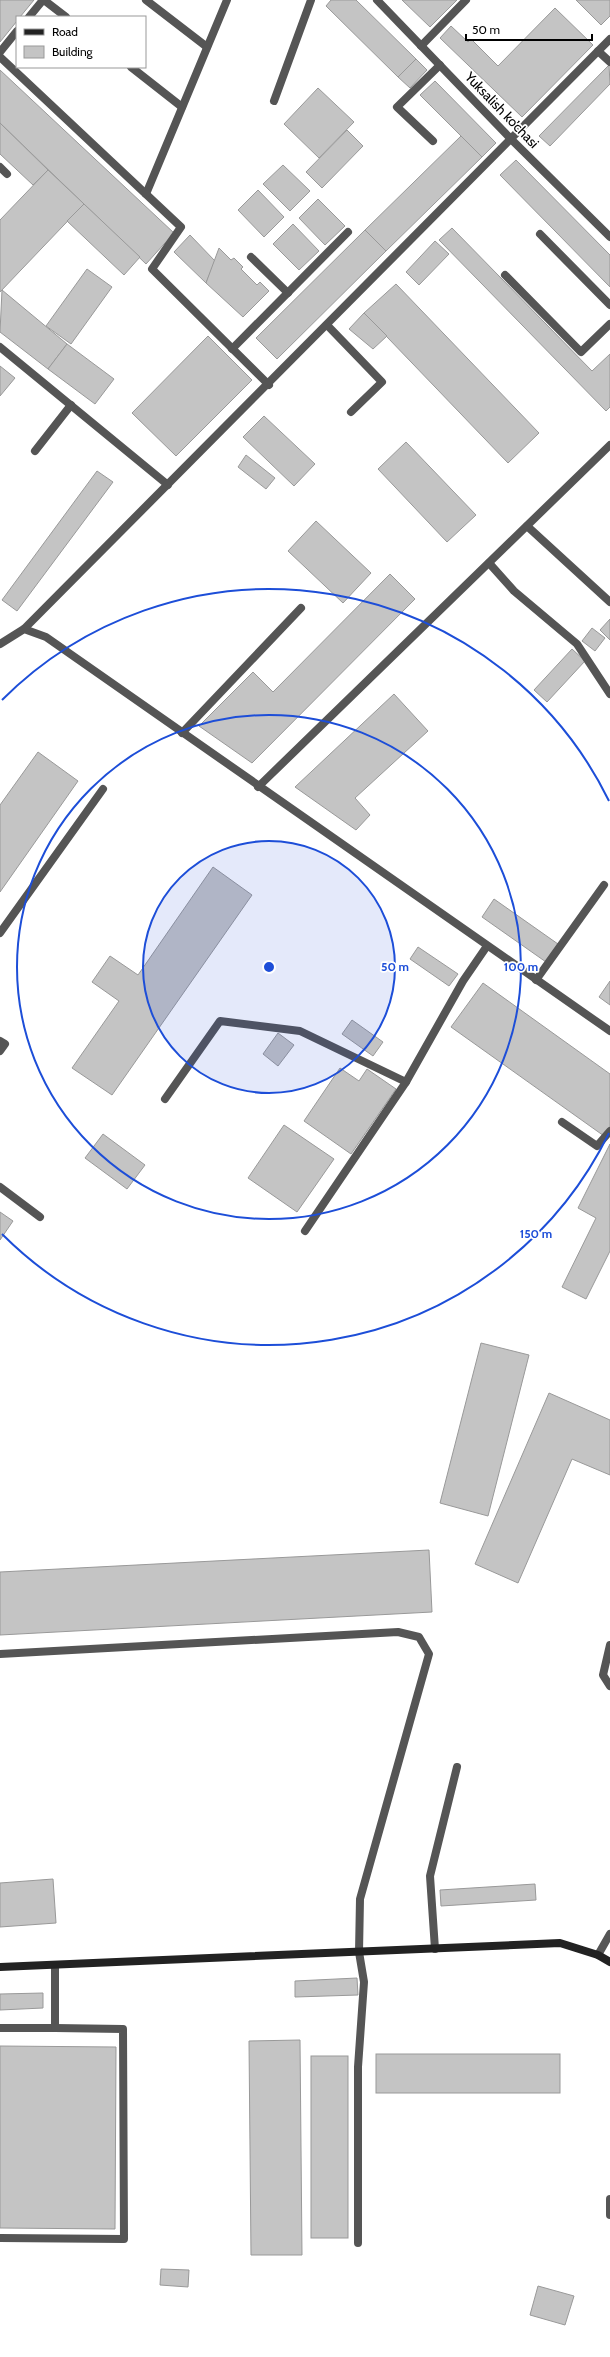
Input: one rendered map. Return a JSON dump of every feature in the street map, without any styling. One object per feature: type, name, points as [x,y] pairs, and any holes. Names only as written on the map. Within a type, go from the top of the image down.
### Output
[{"type":"street","points":[[30,16],[44,0],[65,16]]},
{"type":"street","points":[[146,0],[207,47]]},
{"type":"street","points":[[146,194],[227,0]]},
{"type":"street","points":[[274,101],[311,0]]},
{"type":"street","name":"Yuksalish ko’chasi","points":[[377,0],[510,138],[610,236]]},
{"type":"street","points":[[421,46],[466,0]]},
{"type":"street","points":[[0,52],[16,32]]},
{"type":"street","points":[[0,644],[24,629],[269,385],[510,138],[610,39]]},
{"type":"street","points":[[598,51],[610,62]]},
{"type":"street","points":[[0,57],[181,227],[152,270],[269,385]]},
{"type":"street","points":[[433,141],[397,107],[440,65]]},
{"type":"street","points":[[132,68],[182,107]]},
{"type":"street","points":[[0,167],[7,174]]},
{"type":"street","points":[[232,349],[348,232]]},
{"type":"street","points":[[540,234],[610,305]]},
{"type":"street","points":[[251,257],[288,293]]},
{"type":"street","points":[[504,275],[581,352],[610,324]]},
{"type":"street","points":[[327,325],[382,382],[380,386],[351,412]]},
{"type":"street","points":[[0,347],[168,485]]},
{"type":"street","points":[[35,452],[71,404]]},
{"type":"street","points":[[258,787],[610,445]]},
{"type":"street","points":[[526,526],[610,602]]},
{"type":"street","points":[[489,563],[514,591],[577,644],[610,694]]},
{"type":"street","points":[[182,733],[301,608]]},
{"type":"street","points":[[24,629],[46,637],[258,787],[610,1031]]},
{"type":"street","points":[[0,933],[104,789]]},
{"type":"street","points":[[536,980],[604,886]]},
{"type":"street","points":[[305,1231],[406,1082],[463,981],[487,946]]},
{"type":"street","points":[[165,1099],[220,1021],[300,1031],[406,1082]]},
{"type":"street","points":[[0,1041],[5,1044],[0,1050]]},
{"type":"street","points":[[562,1122],[596,1146],[610,1131]]},
{"type":"street","points":[[0,1187],[40,1217]]},
{"type":"street","points":[[0,1654],[398,1632],[419,1637],[429,1654],[360,1900],[360,1952],[364,1982],[358,2067],[358,2243]]},
{"type":"street","points":[[610,1645],[603,1675],[610,1686]]},
{"type":"street","points":[[435,1949],[430,1876],[457,1767]]},
{"type":"street","points":[[598,1955],[610,1934]]},
{"type":"street","points":[[0,1967],[560,1943],[598,1955],[610,1962]]},
{"type":"street","points":[[55,1965],[55,2028]]},
{"type":"street","points":[[0,2028],[123,2029],[124,2239],[0,2238]]},
{"type":"street","points":[[610,2199],[610,2214]]},
{"type":"building","points":[[0,0],[34,0],[21,16],[16,16],[16,22],[0,42]]},
{"type":"building","points":[[331,0],[356,0],[416,59],[398,77],[326,6]]},
{"type":"building","points":[[402,0],[457,0],[430,27]]},
{"type":"building","points":[[576,0],[610,0],[610,16],[601,25]]},
{"type":"building","points":[[555,8],[593,45],[522,117],[440,38],[451,26],[468,42],[471,39],[498,66]]},
{"type":"building","points":[[416,59],[427,70],[410,88],[398,77]]},
{"type":"building","points":[[609,65],[610,84],[550,146],[539,136]]},
{"type":"building","points":[[0,70],[174,233],[146,264],[0,123]]},
{"type":"building","points":[[435,81],[496,143],[482,157],[420,95]]},
{"type":"building","points":[[318,88],[354,122],[319,158],[284,124]]},
{"type":"building","points":[[0,123],[48,170],[33,185],[0,154]]},
{"type":"building","points":[[347,130],[363,146],[322,188],[306,172]]},
{"type":"building","points":[[461,136],[482,157],[386,251],[365,230]]},
{"type":"building","points":[[516,160],[610,255],[610,287],[500,175]]},
{"type":"building","points":[[283,165],[310,191],[290,211],[263,184]]},
{"type":"building","points":[[48,170],[84,204],[0,292],[0,220]]},
{"type":"building","points":[[258,190],[284,217],[264,237],[238,210]]},
{"type":"building","points":[[318,199],[345,226],[325,245],[299,218]]},
{"type":"building","points":[[84,204],[140,257],[124,275],[67,221]]},
{"type":"building","points":[[293,224],[319,251],[299,270],[273,244]]},
{"type":"building","points":[[452,228],[592,371],[610,354],[610,407],[606,411],[439,240]]},
{"type":"building","points":[[365,230],[386,251],[277,359],[256,338]]},
{"type":"building","points":[[190,235],[215,261],[206,283],[174,252]]},
{"type":"building","points":[[435,241],[449,254],[419,285],[406,272]]},
{"type":"building","points":[[219,248],[231,260],[234,258],[243,267],[241,269],[257,285],[260,282],[269,291],[243,317],[206,283]]},
{"type":"building","points":[[87,269],[112,287],[71,344],[46,326]]},
{"type":"building","points":[[396,284],[539,433],[508,463],[364,313]]},
{"type":"building","points":[[2,290],[67,344],[48,369],[0,332]]},
{"type":"building","points":[[364,313],[387,336],[373,349],[349,329]]},
{"type":"building","points":[[208,336],[252,380],[176,456],[132,413]]},
{"type":"building","points":[[67,344],[114,379],[95,404],[48,369]]},
{"type":"building","points":[[0,366],[15,378],[0,396]]},
{"type":"building","points":[[264,416],[315,464],[294,486],[243,437]]},
{"type":"building","points":[[406,442],[476,515],[447,542],[378,469]]},
{"type":"building","points":[[246,455],[275,478],[266,489],[238,467]]},
{"type":"building","points":[[97,471],[113,482],[17,611],[2,600]]},
{"type":"building","points":[[316,521],[371,573],[343,603],[288,551]]},
{"type":"building","points":[[390,574],[415,599],[252,763],[199,726],[253,672],[273,692]]},
{"type":"building","points":[[610,619],[610,640],[600,630]]},
{"type":"building","points":[[592,628],[605,638],[595,651],[582,641]]},
{"type":"building","points":[[572,649],[585,661],[547,702],[534,690]]},
{"type":"building","points":[[394,694],[428,731],[355,798],[370,815],[356,830],[295,787]]},
{"type":"building","points":[[38,752],[78,781],[0,892],[0,805]]},
{"type":"building","points":[[213,867],[252,895],[112,1095],[72,1068],[119,1001],[92,982],[110,956],[138,975]]},
{"type":"building","points":[[494,899],[558,944],[546,962],[482,917]]},
{"type":"building","points":[[418,947],[458,974],[449,986],[410,959]]},
{"type":"building","points":[[610,981],[610,1005],[599,997]]},
{"type":"building","points":[[483,983],[610,1074],[610,1127],[604,1136],[451,1027]]},
{"type":"building","points":[[352,1020],[383,1042],[373,1056],[342,1034]]},
{"type":"building","points":[[278,1033],[294,1045],[278,1066],[263,1054]]},
{"type":"building","points":[[340,1068],[359,1081],[367,1069],[396,1089],[351,1154],[304,1121]]},
{"type":"building","points":[[284,1125],[334,1159],[297,1212],[248,1178]]},
{"type":"building","points":[[103,1134],[145,1165],[127,1189],[85,1158]]},
{"type":"building","points":[[610,1144],[610,1251],[586,1299],[562,1287],[596,1218],[578,1208]]},
{"type":"building","points":[[0,1212],[13,1221],[0,1240]]},
{"type":"building","points":[[481,1343],[529,1355],[488,1516],[440,1503]]},
{"type":"building","points":[[549,1393],[610,1420],[610,1475],[572,1459],[518,1583],[475,1564]]},
{"type":"building","points":[[429,1550],[432,1612],[0,1635],[0,1572]]},
{"type":"building","points":[[53,1879],[56,1923],[0,1927],[0,1883]]},
{"type":"building","points":[[535,1884],[536,1900],[441,1906],[440,1890]]},
{"type":"building","points":[[357,1978],[358,1995],[295,1997],[295,1981]]},
{"type":"building","points":[[43,1993],[43,2008],[0,2010],[0,1994]]},
{"type":"building","points":[[300,2040],[302,2255],[251,2255],[249,2041]]},
{"type":"building","points":[[0,2046],[116,2047],[115,2229],[0,2228]]},
{"type":"building","points":[[376,2054],[560,2054],[560,2093],[376,2093]]},
{"type":"building","points":[[311,2056],[348,2056],[348,2238],[311,2238]]},
{"type":"building","points":[[161,2269],[189,2270],[188,2287],[160,2285]]},
{"type":"building","points":[[538,2286],[574,2296],[565,2325],[530,2315]]}]
